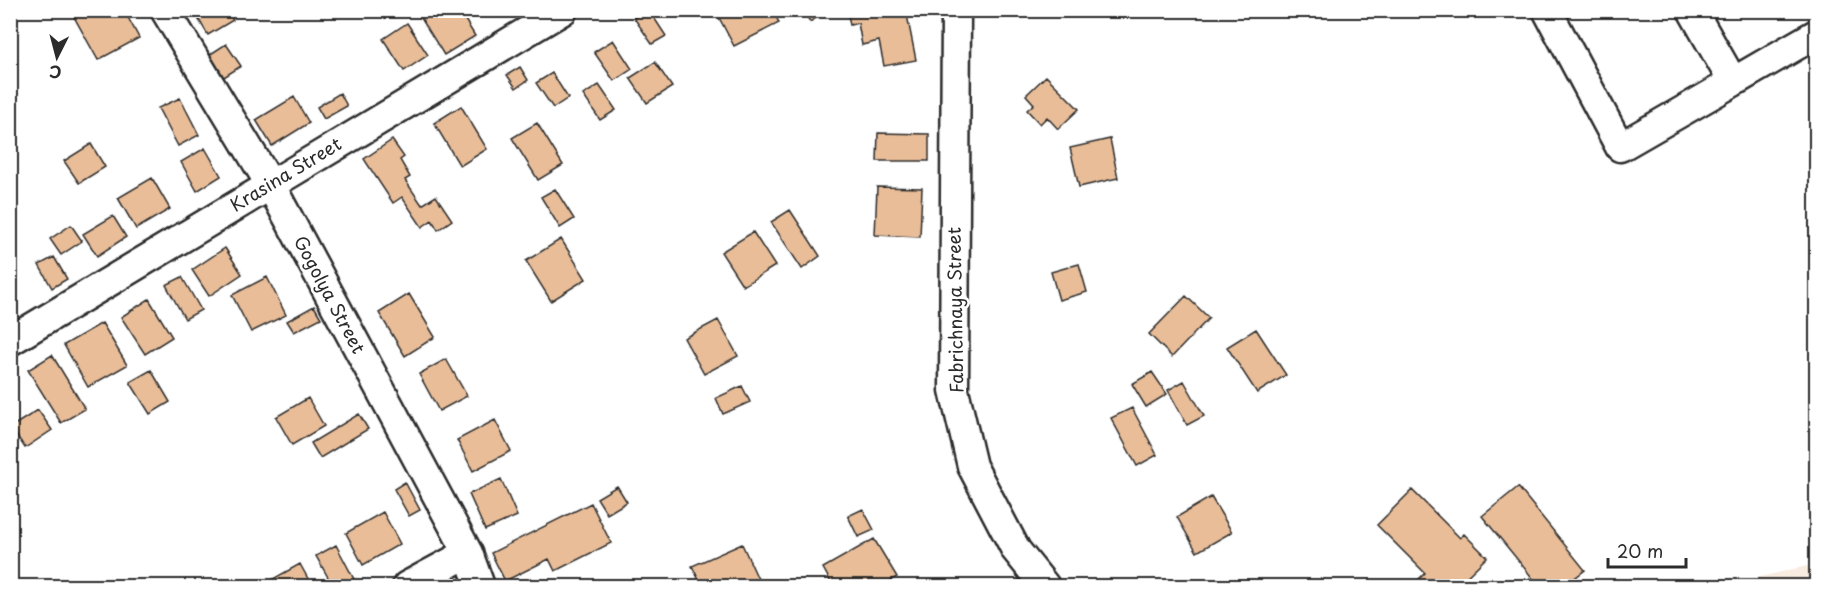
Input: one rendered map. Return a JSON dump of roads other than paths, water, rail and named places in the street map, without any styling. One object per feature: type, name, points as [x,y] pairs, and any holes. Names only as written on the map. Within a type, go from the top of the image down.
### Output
[{"type":"street","name":"Gogolya Street","points":[[165,10],[270,184],[468,553],[480,586]]},
{"type":"street","name":"Krasina Street","points":[[10,341],[563,10]]},
{"type":"street","name":"Fabrichnaya Street","points":[[956,10],[954,390],[972,466],[1016,550],[1046,586]]},
{"type":"street","points":[[1546,10],[1620,147],[1816,34]]},
{"type":"street","points":[[1692,10],[1733,82]]},
{"type":"street","points":[[407,586],[468,553]]}]
